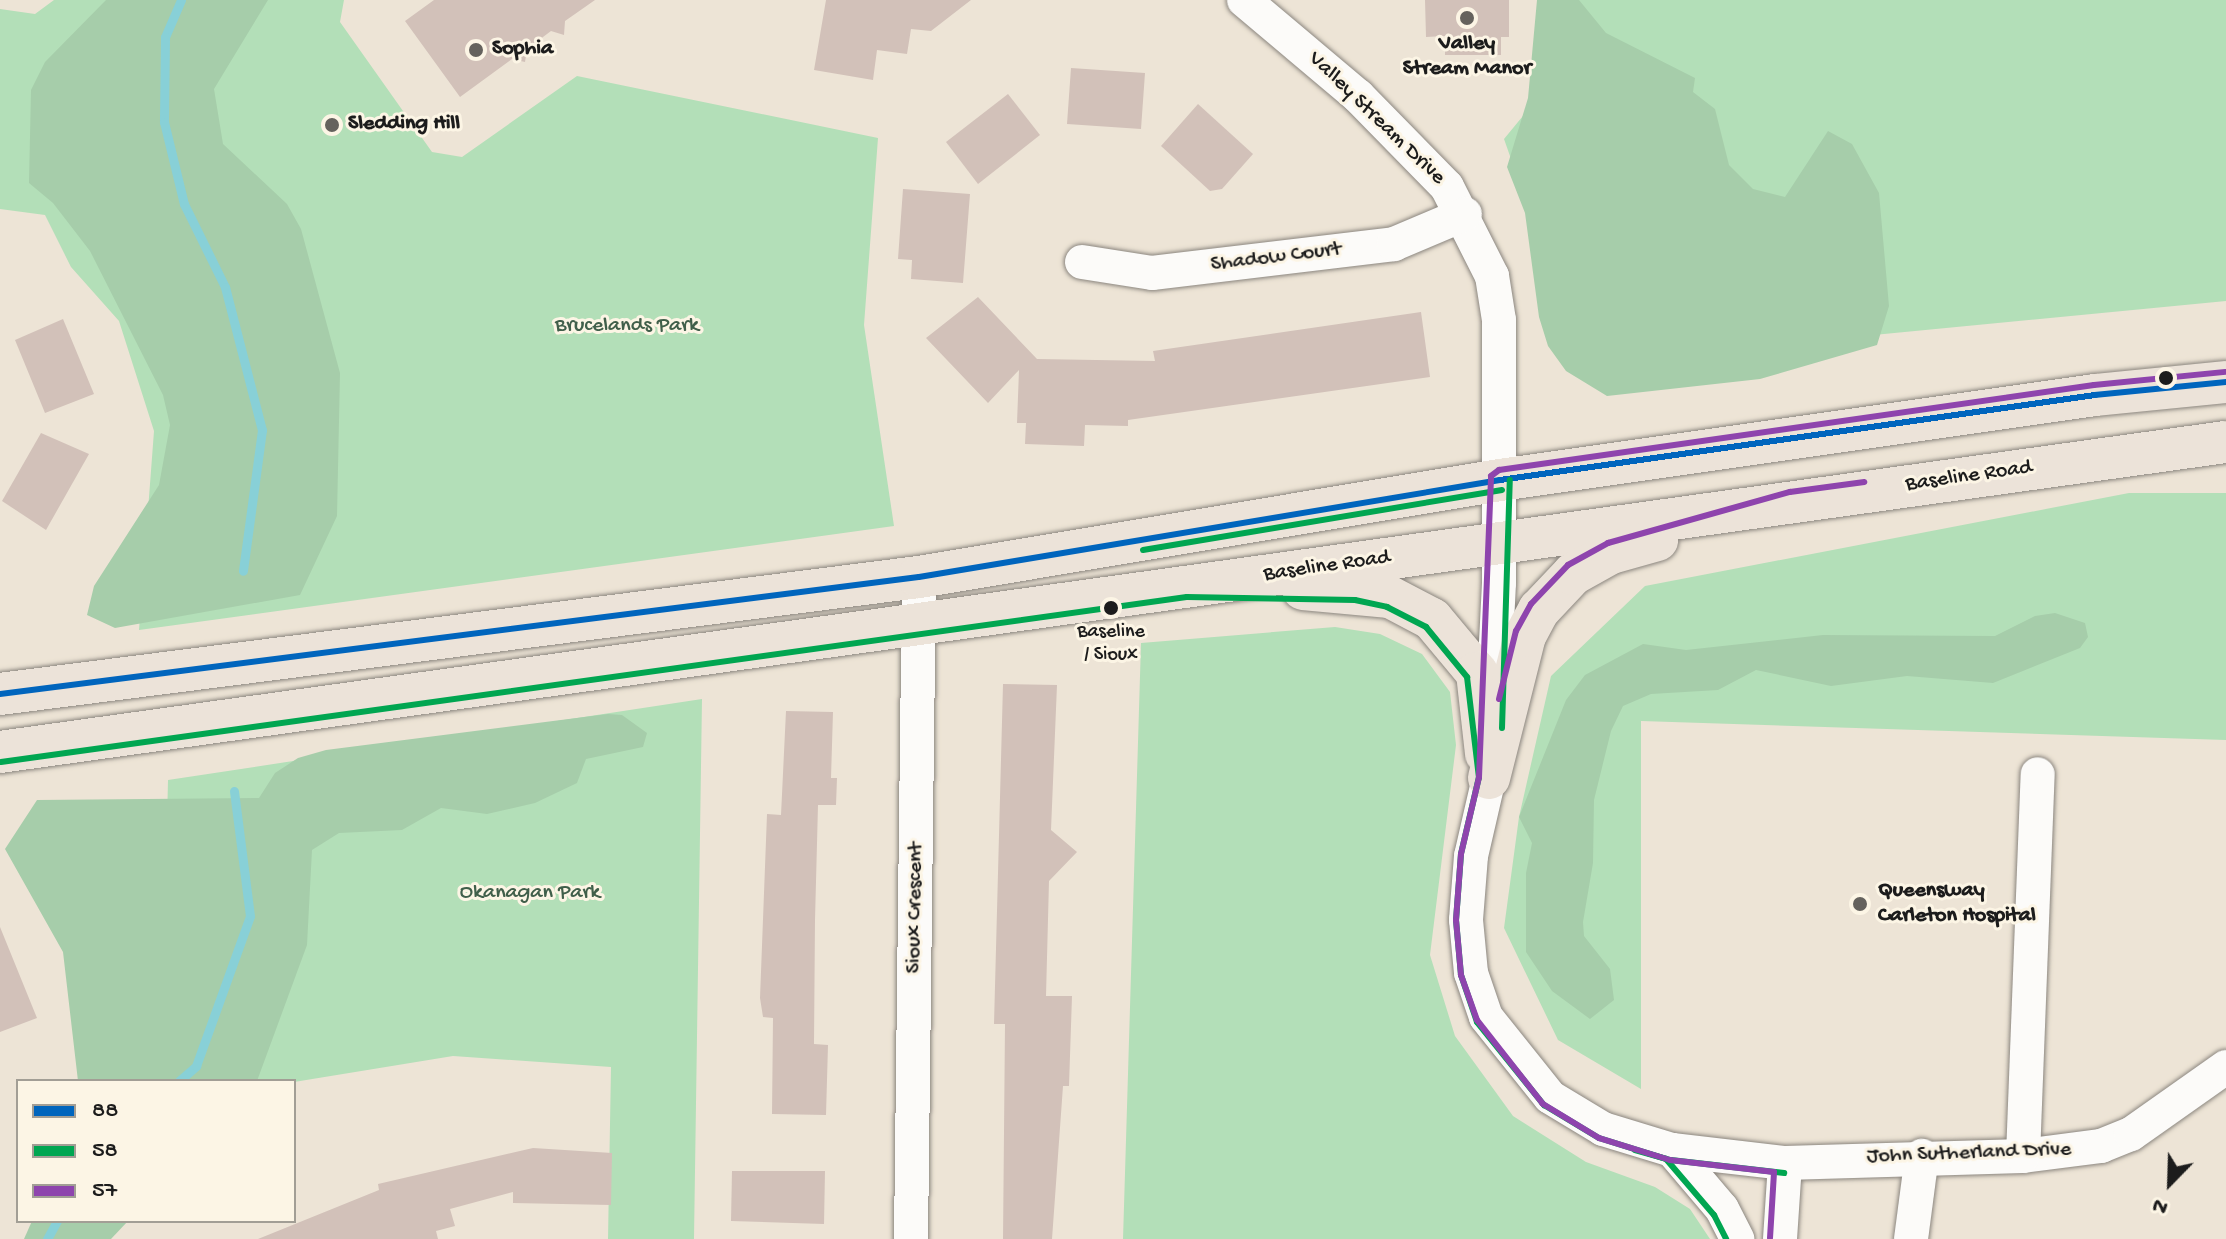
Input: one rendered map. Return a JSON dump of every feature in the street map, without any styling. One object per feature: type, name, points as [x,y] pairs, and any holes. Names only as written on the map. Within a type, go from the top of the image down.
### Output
[{"type":"main road","points":[[0,694],[919,577],[1500,480],[2095,395],[2226,382]]},
{"type":"main road","name":"Baseline Road","points":[[0,752],[920,627],[1500,542],[2226,442]]},
{"type":"main road","points":[[1489,778],[1525,636],[1539,610],[1573,574],[1611,553],[1793,502]]},
{"type":"main road","points":[[1186,587],[1356,590],[1415,608],[1458,646],[1477,673],[1489,778]]},
{"type":"street","name":"Valley Stream Drive","points":[[1244,0],[1358,96],[1447,187],[1465,214],[1492,276],[1499,320],[1500,542]]},
{"type":"street","name":"Shadow Court","points":[[1082,262],[1152,273],[1394,244],[1465,214]]},
{"type":"street","name":"John Sutherland Drive","points":[[1500,542],[1489,778],[1471,856],[1466,920],[1471,973],[1486,1017],[1550,1097],[1603,1129],[1672,1150],[1785,1163],[1922,1156],[2023,1156],[2101,1146],[2131,1134],[2226,1067]]},
{"type":"street","name":"Sioux Crescent","points":[[911,1239],[919,577]]},
{"type":"street","points":[[2023,1156],[2038,774]]},
{"type":"street","points":[[1672,1150],[1722,1209],[1737,1239]]},
{"type":"street","points":[[1911,1239],[1922,1156]]},
{"type":"street","points":[[1780,1239],[1785,1163]]},
{"type":"green space","name":"Brucelands Park","points":[[54,0],[344,0],[340,22],[432,152],[462,157],[577,76],[878,138],[864,325],[894,526],[139,630],[154,431],[119,321],[71,267],[45,215],[0,209],[0,9],[35,14]]},
{"type":"green space","points":[[106,0],[268,0],[214,89],[223,144],[287,204],[301,229],[340,373],[337,516],[300,595],[115,628],[87,615],[94,586],[159,485],[170,425],[163,395],[90,251],[53,203],[29,183],[31,90],[45,62]]},
{"type":"green space","points":[[1537,0],[1579,0],[1606,33],[1695,78],[1693,92],[1715,109],[1729,165],[1753,189],[1785,197],[1828,131],[1852,144],[1879,193],[1889,306],[1877,345],[1760,379],[1607,396],[1566,371],[1548,346],[1539,317],[1525,213],[1507,167],[1528,98]]},
{"type":"green space","points":[[1542,0],[2226,0],[2226,301],[1583,363],[1504,139],[1542,93]]},
{"type":"green space","points":[[2129,493],[2226,493],[2226,740],[1641,721],[1641,1089],[1558,1040],[1504,928],[1519,817],[1551,676],[1645,586]]},
{"type":"green space","points":[[2055,613],[2085,623],[2088,637],[2080,648],[1993,683],[1907,676],[1831,686],[1756,670],[1718,690],[1651,694],[1623,706],[1611,731],[1594,800],[1593,863],[1583,922],[1584,936],[1610,969],[1614,1000],[1590,1019],[1552,991],[1526,952],[1526,873],[1532,843],[1519,817],[1566,700],[1585,675],[1643,644],[1686,650],[1823,635],[1995,636],[2035,616]]},
{"type":"green space","points":[[1335,627],[1380,634],[1422,654],[1450,692],[1456,745],[1430,955],[1455,1036],[1513,1116],[1586,1162],[1655,1187],[1690,1209],[1710,1239],[1123,1239],[1141,643]]},
{"type":"green space","name":"Okanagan Park","points":[[702,699],[694,1239],[608,1239],[611,1067],[453,1056],[296,1082],[296,1079],[161,1079],[168,780]]},
{"type":"green space","points":[[608,714],[622,715],[647,733],[643,747],[586,759],[577,783],[535,803],[487,814],[441,808],[402,830],[339,833],[312,850],[307,945],[258,1079],[78,1079],[63,952],[5,849],[37,800],[259,798],[275,773],[298,758],[326,750]]},
{"type":"green space","points":[[31,1223],[126,1223],[111,1239],[24,1239]]},
{"type":"building","name":"Sophia","points":[[434,0],[595,0],[565,21],[564,35],[551,31],[527,49],[525,62],[512,59],[460,97],[405,21]]},
{"type":"building","points":[[826,0],[971,0],[931,31],[911,29],[907,54],[877,50],[873,80],[814,70]]},
{"type":"building","name":"Valley Stream Manor","points":[[1425,0],[1509,0],[1509,37],[1501,37],[1501,55],[1445,55],[1445,36],[1426,37]]},
{"type":"building","points":[[1071,68],[1145,73],[1141,129],[1067,124]]},
{"type":"building","points":[[1008,94],[1040,135],[978,184],[946,142]]},
{"type":"building","points":[[1198,104],[1253,154],[1222,189],[1210,191],[1161,146]]},
{"type":"building","points":[[903,189],[970,194],[963,283],[911,279],[912,260],[898,259]]},
{"type":"building","points":[[978,297],[1037,359],[1155,361],[1153,351],[1421,312],[1430,377],[1128,420],[1128,426],[1085,425],[1084,446],[1025,444],[1026,423],[1017,423],[1019,370],[988,403],[926,338]]},
{"type":"building","points":[[63,319],[94,394],[45,413],[15,340]]},
{"type":"building","points":[[41,433],[89,454],[46,530],[2,501]]},
{"type":"building","points":[[1003,684],[1057,685],[1051,830],[1077,852],[1049,881],[1046,996],[1072,996],[1069,1086],[1063,1086],[1052,1239],[1003,1239],[1005,1024],[994,1024]]},
{"type":"building","points":[[786,711],[833,712],[831,778],[837,778],[836,805],[818,805],[815,920],[814,1044],[828,1045],[826,1115],[772,1114],[773,1018],[763,1017],[760,998],[767,814],[781,815]]},
{"type":"building","points":[[0,927],[37,1018],[0,1032]]},
{"type":"building","points":[[533,1148],[612,1153],[611,1205],[513,1203],[513,1192],[450,1209],[455,1226],[436,1231],[438,1239],[258,1239],[379,1190],[378,1184]]},
{"type":"building","points":[[732,1171],[825,1171],[824,1224],[731,1221]]},
{"type":"waterway","points":[[181,0],[165,37],[164,122],[184,204],[225,287],[262,430],[243,571]]},
{"type":"waterway","points":[[181,1079],[196,1066],[250,916],[234,791]]},
{"type":"waterway","points":[[47,1239],[56,1223]]},
{"type":"transit line","name":"57","points":[[1770,1238],[1774,1172],[1670,1160],[1599,1138],[1543,1104],[1477,1020],[1461,975],[1456,920],[1461,854],[1479,777],[1491,476],[1499,470],[2094,385],[2225,372]]},
{"type":"transit line","name":"88","points":[[0,694],[919,577],[1500,480],[2095,395],[2226,382]]},
{"type":"transit line","name":"58","points":[[1502,728],[1510,480]]},
{"type":"transit line","name":"57","points":[[1499,699],[1516,631],[1531,604],[1568,565],[1608,543],[1790,492],[1864,482]]},
{"type":"transit line","name":"58","points":[[1143,550],[1502,490]]},
{"type":"transit line","name":"58","points":[[1,762],[1187,597],[1355,600],[1387,607],[1426,627],[1467,677],[1479,777],[1461,854],[1456,920],[1461,975],[1477,1022],[1544,1105],[1599,1138],[1666,1159],[1714,1215],[1726,1239]]},
{"type":"transit line","name":"58","points":[[1635,1150],[1671,1160],[1784,1173]]},
{"type":"place","name":"Valley Stream Manor","points":[[1467,18]]},
{"type":"place","name":"Sophia","points":[[476,50]]},
{"type":"place","name":"Sledding Hill","points":[[332,125]]},
{"type":"place","name":"Baseline / Sioux","points":[[1111,608]]},
{"type":"place","name":"Queensway Carleton Hospital","points":[[1860,904]]}]
